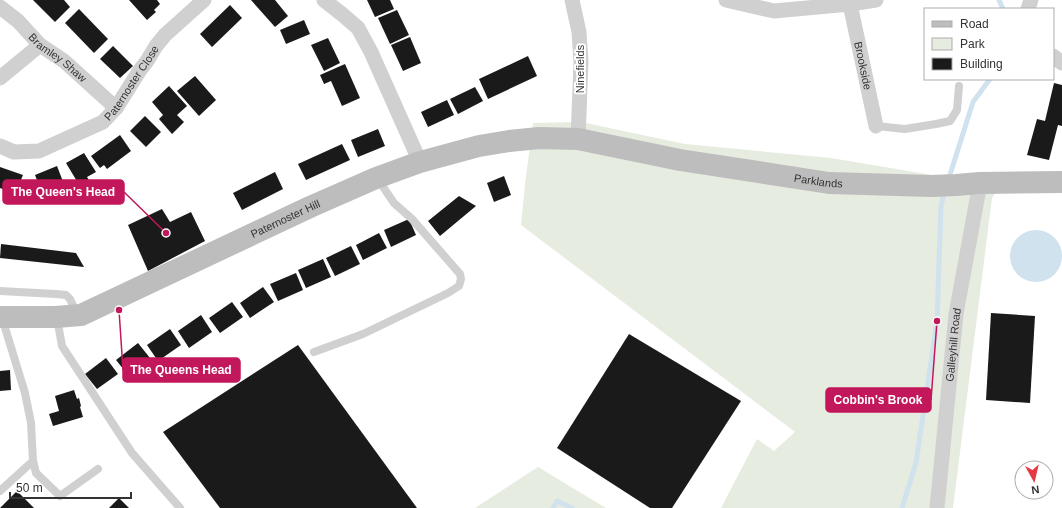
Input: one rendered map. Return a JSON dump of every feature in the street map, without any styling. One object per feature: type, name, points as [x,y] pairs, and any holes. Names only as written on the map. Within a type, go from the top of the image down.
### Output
[{"type":"street","name":"Paternoster Close","points":[[0,146],[14,152],[39,151],[103,122],[116,108],[156,46],[165,35],[204,0]]},
{"type":"street","points":[[324,0],[358,28],[372,52],[420,162]]},
{"type":"street","name":"Ninefields","points":[[572,0],[579,32],[581,62],[578,139]]},
{"type":"street","points":[[726,0],[774,11],[876,0]]},
{"type":"street","name":"Brookside","points":[[850,4],[876,126]]},
{"type":"street","name":"Bramley Shaw","points":[[0,7],[18,21],[40,45],[64,61],[116,108]]},
{"type":"street","points":[[0,78],[40,45]]},
{"type":"street","points":[[1054,57],[1062,63]]},
{"type":"street","name":"Paternoster Hill","points":[[1,317],[82,315],[310,207],[376,178],[420,162],[479,146],[509,141],[539,138],[578,139]]},
{"type":"street","name":"Parklands","points":[[578,139],[680,160],[829,183],[946,186],[980,183],[1062,182]]},
{"type":"street","name":"Galleyhill Road","points":[[937,508],[956,314],[980,183]]},
{"type":"lane","points":[[876,126],[906,129],[950,121],[957,110],[959,86]]},
{"type":"lane","points":[[314,352],[363,334],[448,293],[459,286],[461,280],[460,274],[412,219],[394,203],[376,178]]},
{"type":"lane","points":[[0,291],[66,295],[70,299],[62,346],[132,452],[180,508]]},
{"type":"lane","points":[[1,317],[25,393],[31,424],[33,461],[36,473],[60,496],[98,470]]},
{"type":"lane","points":[[0,491],[33,461]]},
{"type":"green space","points":[[581,122],[685,144],[831,158],[1000,186],[992,198],[953,508],[721,508],[757,439],[774,451],[795,432],[521,225],[533,123]]},
{"type":"green space","points":[[538,467],[606,508],[475,508]]},
{"type":"water","points":[[1031,230],[1041,230],[1051,234],[1058,241],[1062,251],[1062,261],[1058,271],[1051,278],[1041,282],[1031,282],[1021,278],[1014,271],[1010,261],[1010,251],[1014,241],[1021,234]]},
{"type":"building","points":[[33,0],[64,0],[70,7],[55,22]]},
{"type":"building","points":[[129,0],[157,0],[160,4],[154,10],[156,12],[147,20]]},
{"type":"building","points":[[251,0],[275,0],[288,16],[275,27]]},
{"type":"building","points":[[367,0],[390,0],[394,9],[375,17]]},
{"type":"building","points":[[230,5],[242,18],[212,47],[200,34]]},
{"type":"building","points":[[79,9],[108,39],[94,53],[65,23]]},
{"type":"building","points":[[397,10],[409,35],[390,44],[378,18]]},
{"type":"building","points":[[304,20],[310,34],[286,44],[280,30]]},
{"type":"building","points":[[410,37],[421,63],[403,71],[391,45]]},
{"type":"building","points":[[328,38],[340,63],[324,71],[311,45]]},
{"type":"building","points":[[113,46],[133,66],[120,78],[100,59]]},
{"type":"building","points":[[528,56],[537,76],[488,99],[479,79]]},
{"type":"building","points":[[345,64],[360,98],[342,106],[331,81],[324,84],[320,75]]},
{"type":"building","points":[[195,76],[216,100],[199,116],[177,91]]},
{"type":"building","points":[[1054,83],[1062,85],[1062,126],[1058,125],[1049,160],[1027,155],[1037,119],[1045,121]]},
{"type":"building","points":[[169,86],[187,106],[177,115],[184,122],[172,134],[159,119],[163,115],[152,102]]},
{"type":"building","points":[[475,87],[483,101],[458,114],[450,99]]},
{"type":"building","points":[[447,100],[454,115],[428,127],[421,112]]},
{"type":"building","points":[[145,116],[161,132],[146,147],[130,131]]},
{"type":"building","points":[[378,129],[385,146],[358,157],[351,140]]},
{"type":"building","points":[[120,135],[131,151],[107,169],[104,165],[100,168],[91,156]]},
{"type":"building","points":[[342,144],[350,160],[306,180],[298,164]]},
{"type":"building","points":[[84,153],[96,172],[87,177],[93,187],[84,193],[66,163]]},
{"type":"building","points":[[57,166],[67,192],[45,201],[35,175]]},
{"type":"building","points":[[0,167],[23,175],[15,194],[0,188]]},
{"type":"building","points":[[275,172],[283,189],[242,210],[233,193]]},
{"type":"building","points":[[504,176],[511,195],[494,202],[487,183]]},
{"type":"building","points":[[459,196],[476,206],[440,236],[428,221]]},
{"type":"building","points":[[162,209],[170,222],[191,212],[205,241],[148,271],[128,225]]},
{"type":"building","points":[[409,219],[416,235],[391,247],[384,230]]},
{"type":"building","points":[[379,233],[387,248],[363,260],[356,245]]},
{"type":"building","points":[[1,244],[76,253],[84,267],[0,258]]},
{"type":"building","points":[[351,246],[360,264],[335,276],[326,258]]},
{"type":"building","points":[[323,259],[331,277],[306,288],[298,270]]},
{"type":"building","points":[[296,273],[303,290],[278,301],[270,284]]},
{"type":"building","points":[[263,287],[274,302],[250,318],[240,303]]},
{"type":"building","points":[[232,302],[243,317],[220,333],[209,318]]},
{"type":"building","points":[[991,313],[1035,316],[1030,403],[986,400]]},
{"type":"building","points":[[201,315],[212,332],[189,348],[178,331]]},
{"type":"building","points":[[170,329],[181,345],[158,361],[147,345]]},
{"type":"building","points":[[629,334],[741,401],[672,508],[650,508],[557,448]]},
{"type":"building","points":[[138,343],[150,358],[128,375],[116,360]]},
{"type":"building","points":[[298,345],[417,508],[220,508],[163,432]]},
{"type":"building","points":[[106,358],[118,374],[97,389],[85,374]]},
{"type":"building","points":[[10,370],[11,390],[0,391],[0,371]]},
{"type":"building","points":[[74,390],[77,399],[79,398],[83,417],[53,426],[49,414],[59,411],[55,396]]},
{"type":"building","points":[[17,491],[34,508],[0,508]]},
{"type":"building","points":[[119,498],[129,508],[109,508]]},
{"type":"waterway","points":[[999,0],[1003,8]]},
{"type":"waterway","points":[[948,181],[973,102],[989,80]]},
{"type":"waterway","points":[[902,508],[916,463],[937,321],[941,206],[945,190]]},
{"type":"waterway","points":[[553,508],[557,501],[572,508]]},
{"type":"place","name":"The Queen's Head","points":[[166,233]]},
{"type":"place","name":"The Queens Head","points":[[119,310]]},
{"type":"place","name":"Cobbin's Brook","points":[[937,321]]}]
